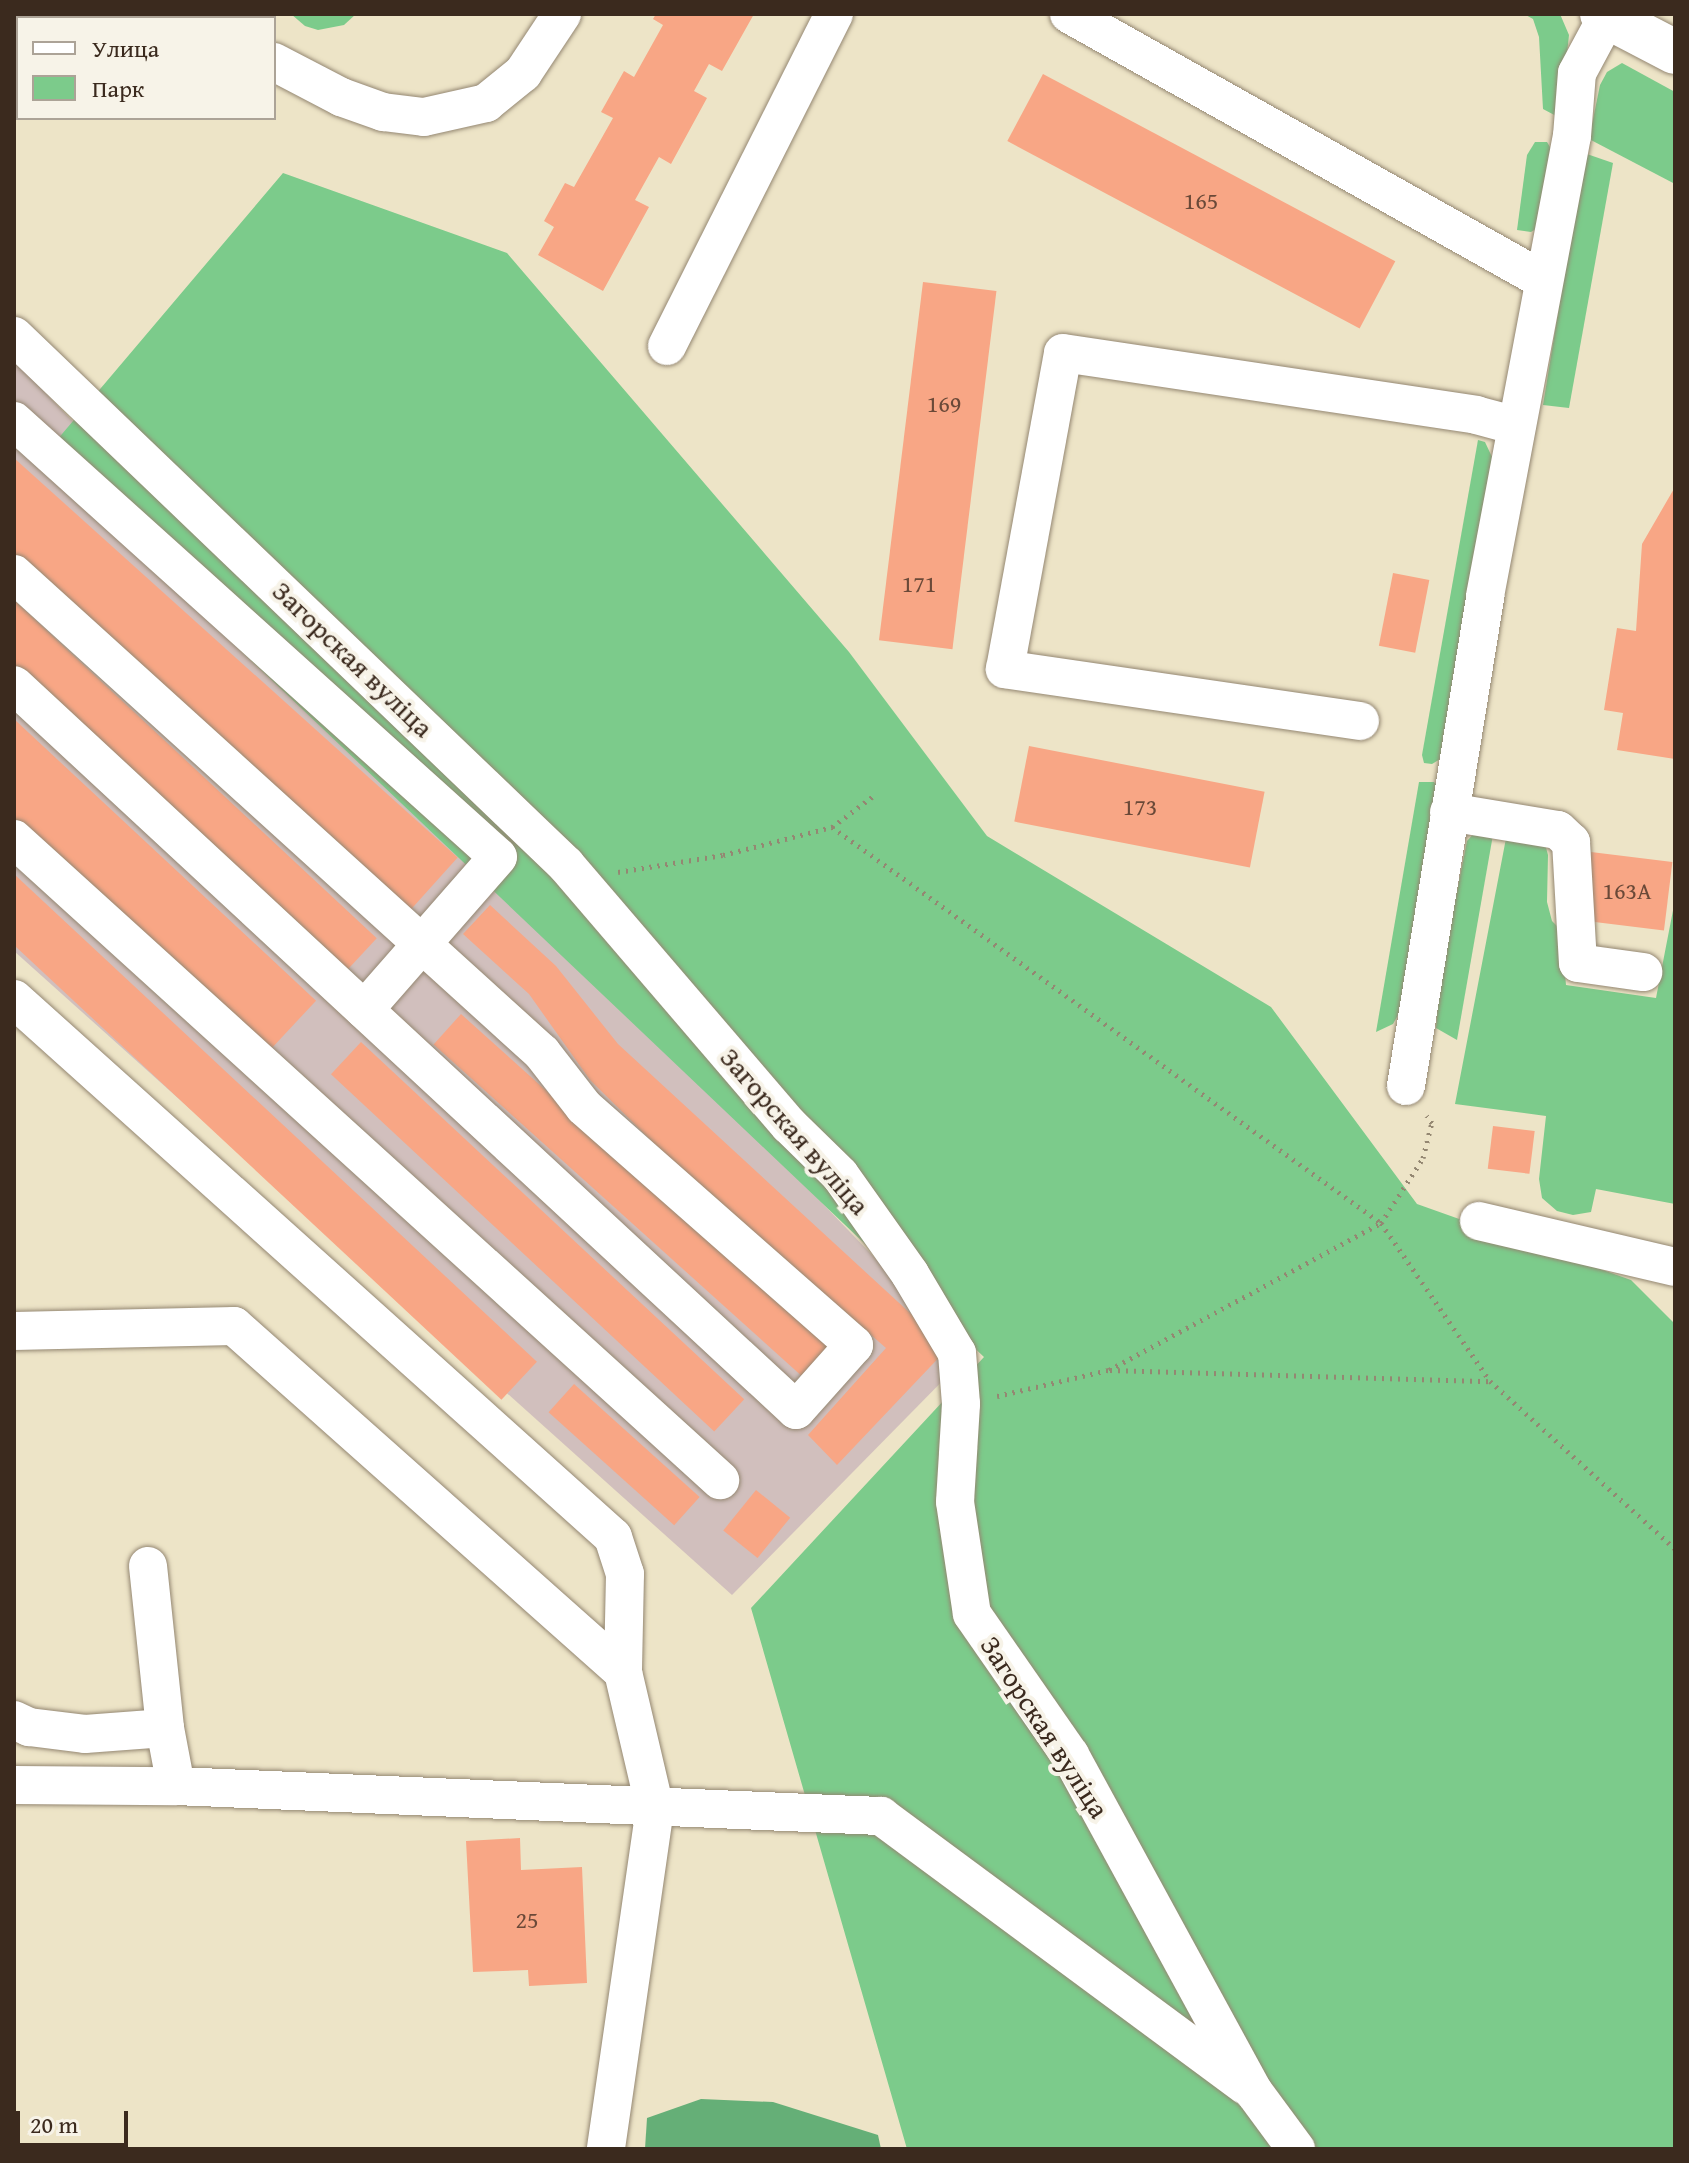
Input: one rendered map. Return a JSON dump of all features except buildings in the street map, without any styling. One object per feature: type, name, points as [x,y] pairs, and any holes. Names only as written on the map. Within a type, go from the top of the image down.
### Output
[{"type":"main road","points":[[1605,16],[1675,52]]},
{"type":"street","points":[[276,63],[341,97],[383,112],[424,117],[486,103],[523,73],[562,14]]},
{"type":"street","points":[[667,346],[834,14]]},
{"type":"street","points":[[1069,14],[1543,280]]},
{"type":"street","points":[[1406,1086],[1449,812],[1543,280],[1572,136],[1577,73],[1605,16]]},
{"type":"street","name":"Загорская вуліца","points":[[14,336],[566,865],[789,1125],[840,1175],[910,1274],[957,1353],[961,1404],[955,1502],[972,1614],[1070,1755],[1254,2092],[1296,2149]]},
{"type":"street","points":[[1360,721],[1005,669],[1063,353],[1476,415],[1517,426]]},
{"type":"street","points":[[14,421],[498,857],[364,1010]]},
{"type":"street","points":[[14,574],[542,1053],[584,1107],[854,1345],[796,1410],[14,685]]},
{"type":"street","points":[[1449,812],[1558,830],[1571,842],[1578,963],[1643,972]]},
{"type":"street","points":[[14,839],[720,1480]]},
{"type":"street","points":[[14,999],[613,1537],[625,1574],[623,1672],[655,1808],[606,2149]]},
{"type":"street","points":[[1479,1221],[1675,1267]]},
{"type":"street","points":[[14,1331],[234,1326],[623,1672]]},
{"type":"street","points":[[148,1566],[165,1728],[176,1786]]},
{"type":"street","points":[[14,1720],[29,1727],[85,1734],[165,1728]]},
{"type":"street","points":[[14,1785],[176,1786],[881,1816],[1254,2092]]},
{"type":"path","points":[[566,865],[618,872],[723,855],[832,827],[876,794]]},
{"type":"path","points":[[832,827],[1381,1223],[1490,1381],[1675,1549]]},
{"type":"path","points":[[1109,1370],[1381,1223],[1423,1158],[1432,1123],[1406,1086]]},
{"type":"path","points":[[961,1404],[1109,1370],[1490,1381]]},
{"type":"shaded area","points":[[14,360],[968,1355],[732,1595],[14,951]]},
{"type":"green space","points":[[291,14],[356,14],[344,25],[318,30],[305,26]]},
{"type":"green space","points":[[1524,14],[1560,14],[1569,35],[1560,118],[1543,109],[1539,37],[1533,19]]},
{"type":"green space","points":[[1622,63],[1675,92],[1675,184],[1589,139],[1600,85],[1607,72]]},
{"type":"green space","points":[[1535,142],[1547,142],[1553,152],[1539,227],[1531,232],[1517,230],[1527,155]]},
{"type":"green space","points":[[1584,153],[1613,163],[1569,408],[1543,405]]},
{"type":"green space","points":[[283,173],[507,253],[849,652],[987,836],[1271,1007],[1417,1204],[1631,1280],[1675,1324],[1675,2149],[907,2149],[751,1608],[984,1357],[40,460]]},
{"type":"green space","points":[[1478,440],[1485,442],[1492,457],[1442,758],[1432,764],[1424,763],[1422,755]]},
{"type":"green space","points":[[1419,782],[1434,782],[1440,790],[1401,1010],[1393,1024],[1376,1032]]},
{"type":"green space","points":[[1508,828],[1544,840],[1548,855],[1547,902],[1552,921],[1561,930],[1566,985],[1656,998],[1675,900],[1675,1204],[1596,1189],[1591,1212],[1573,1215],[1557,1211],[1542,1198],[1539,1179],[1546,1116],[1455,1104]]},
{"type":"green space","points":[[1494,829],[1457,1040],[1436,1028],[1440,977],[1467,841],[1475,832]]},
{"type":"green space","points":[[701,2099],[773,2102],[878,2135],[881,2149],[645,2149],[647,2118]]}]
